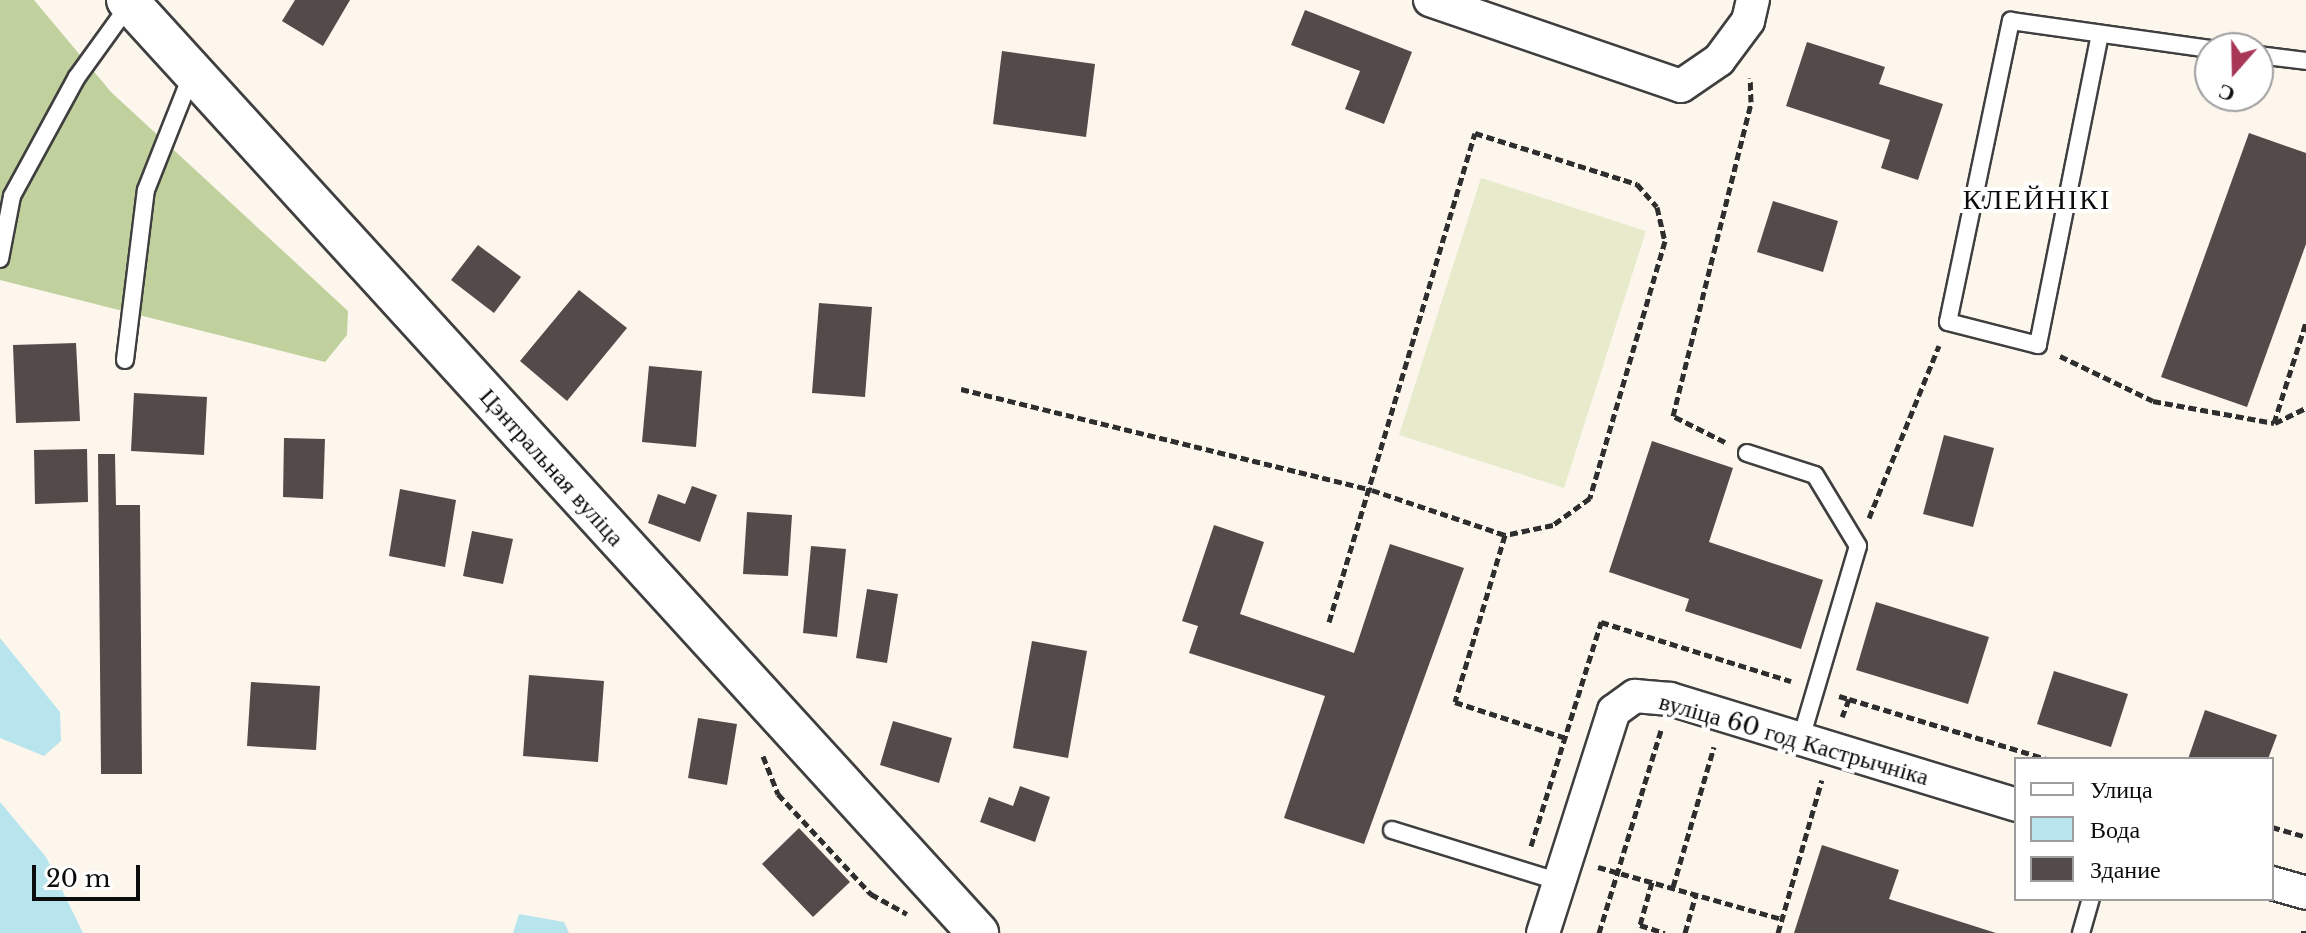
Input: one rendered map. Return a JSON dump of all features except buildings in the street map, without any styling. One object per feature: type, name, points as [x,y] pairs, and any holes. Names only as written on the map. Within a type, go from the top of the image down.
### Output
[{"type":"street","points":[[1430,0],[1681,86],[1719,60],[1750,10]]},
{"type":"street","name":"Цэнтральная вуліца","points":[[129,2],[978,933]]},
{"type":"street","name":"вуліца 60 год Кастрычніка","points":[[1543,933],[1614,711],[1635,696],[1670,699],[2014,804]]},
{"type":"street","points":[[2274,884],[2306,893]]},
{"type":"lane","points":[[0,259],[12,196],[77,77],[129,2]]},
{"type":"lane","points":[[2100,34],[2038,345],[1948,322],[2011,21],[2194,47]]},
{"type":"lane","points":[[2274,57],[2306,61]]},
{"type":"lane","points":[[125,360],[146,190],[193,72]]},
{"type":"lane","points":[[1747,453],[1815,475],[1858,546],[1818,690],[1816,742]]},
{"type":"lane","points":[[1392,830],[1563,869]]},
{"type":"lane","points":[[2081,933],[2090,901]]},
{"type":"path","points":[[1747,453],[1673,416],[1751,102],[1750,10]]},
{"type":"path","points":[[961,389],[1372,490],[1505,535],[1553,525],[1590,498],[1665,241],[1657,207],[1637,184],[1475,133],[1372,490],[1329,622]]},
{"type":"path","points":[[1858,546],[1948,322]]},
{"type":"path","points":[[2274,423],[2306,322]]},
{"type":"path","points":[[2038,345],[2153,401],[2274,423],[2306,408]]},
{"type":"path","points":[[1505,535],[1455,702],[1563,737]]},
{"type":"path","points":[[1782,919],[1618,872],[1563,869],[1531,846],[1601,622],[2040,757]]},
{"type":"path","points":[[1599,933],[1670,699]]},
{"type":"path","points":[[1778,933],[1816,742],[1849,699]]},
{"type":"path","points":[[1673,888],[1723,715]]},
{"type":"path","points":[[2274,828],[2306,837]]},
{"type":"path","points":[[1652,882],[1640,925],[1662,933]]},
{"type":"path","points":[[1685,933],[1696,894]]},
{"type":"green space","points":[[0,0],[34,0],[111,92],[348,311],[347,335],[325,362],[0,280]]},
{"type":"green space","points":[[1481,178],[1646,231],[1564,488],[1399,435]]},
{"type":"water","points":[[0,638],[60,712],[61,741],[44,756],[0,738]]},
{"type":"water","points":[[0,802],[46,857],[83,933],[0,933]]},
{"type":"water","points":[[519,914],[564,922],[569,933],[513,933]]},
{"type":"district","name":"КЛЕЙНІКІ","points":[[2037,200]]}]
